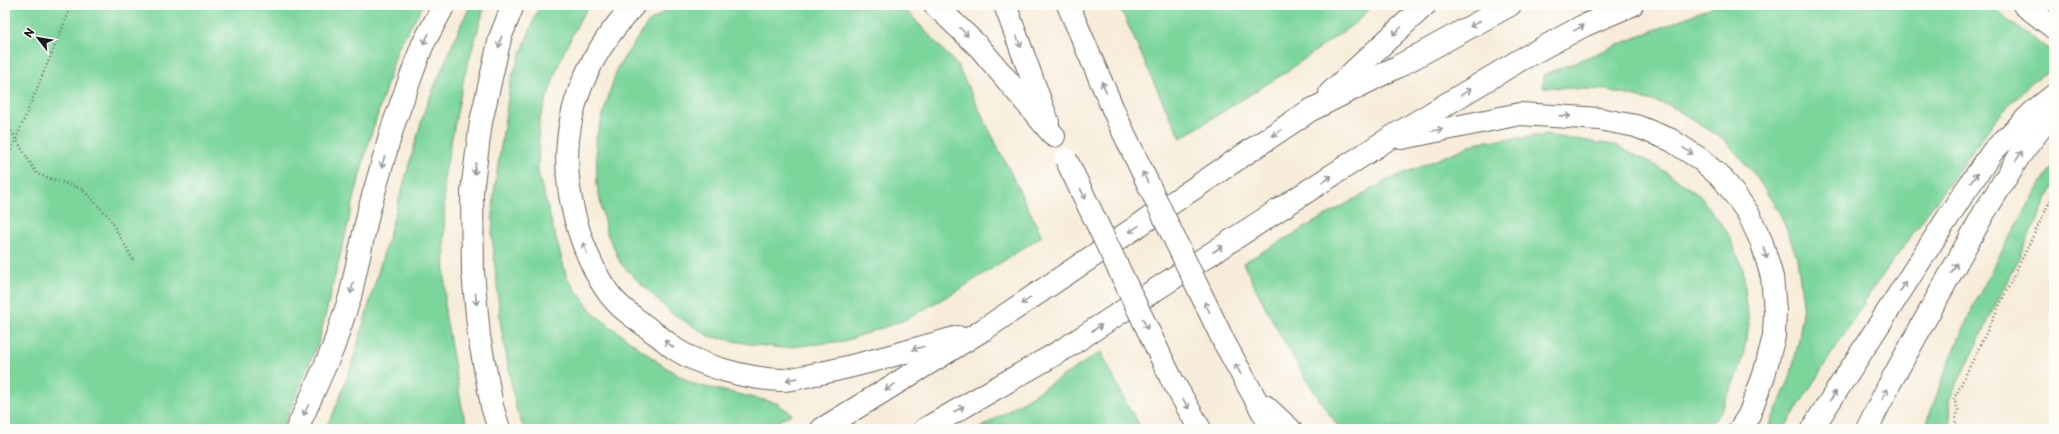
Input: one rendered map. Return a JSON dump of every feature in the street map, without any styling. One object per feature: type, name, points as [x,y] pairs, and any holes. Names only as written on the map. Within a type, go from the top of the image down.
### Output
[{"type":"main road","points":[[298,429],[333,348],[350,297],[369,210],[393,126],[422,46],[444,5]]},
{"type":"main road","points":[[499,429],[492,406],[479,336],[473,272],[472,191],[481,122],[500,38],[513,5]]},
{"type":"main road","points":[[634,5],[620,20],[594,57],[582,80],[567,141],[566,164],[569,192],[579,233],[594,271],[619,306],[676,349],[711,366],[746,376],[783,380],[833,371],[983,330]]},
{"type":"main road","points":[[935,5],[980,48],[1054,136]]},
{"type":"main road","points":[[1005,5],[1054,136],[1066,158],[1171,378],[1200,429]]},
{"type":"main road","points":[[1068,5],[1119,123],[1224,342],[1272,429]]},
{"type":"main road","points":[[1310,111],[1425,5]]},
{"type":"main road","points":[[822,429],[983,330],[1310,111],[1397,67],[1510,5]]},
{"type":"main road","points":[[925,429],[1064,349],[1385,141],[1551,43],[1583,26],[1632,5]]},
{"type":"main road","points":[[2024,5],[2054,28]]},
{"type":"main road","points":[[1812,429],[1958,200],[1993,151],[2034,111],[2054,95]]},
{"type":"main road","points":[[1867,429],[1889,385],[1984,213],[2020,155],[2054,111]]},
{"type":"main road","points":[[1385,141],[1520,114],[1570,116],[1599,119],[1636,126],[1671,140],[1700,159],[1724,180],[1748,213],[1762,243],[1772,277],[1775,311],[1774,336],[1764,375],[1750,415],[1740,429]]},
{"type":"main road","points":[[1252,395],[1290,429]]},
{"type":"path","points":[[5,165],[72,5]]},
{"type":"path","points":[[5,121],[37,174],[82,189],[109,217],[134,260]]},
{"type":"path","points":[[1964,429],[1955,424],[1958,410],[1954,399],[2054,193]]},
{"type":"green space","points":[[5,5],[423,5],[398,48],[365,155],[319,341],[282,429],[5,429]]},
{"type":"green space","points":[[471,5],[485,5],[464,77],[444,178],[445,312],[463,413],[469,429],[325,429],[334,412],[351,367],[425,109],[462,22]]},
{"type":"green space","points":[[540,5],[591,5],[581,17],[561,58],[539,121],[538,173],[567,278],[594,314],[662,365],[693,384],[777,403],[792,414],[763,429],[524,429],[516,408],[501,327],[492,235],[494,192],[511,79]]},
{"type":"green space","points":[[675,5],[899,5],[903,7],[957,65],[1042,236],[960,289],[905,320],[844,341],[781,348],[749,344],[709,336],[670,312],[621,264],[606,231],[597,185],[596,138],[617,68],[648,23]]},
{"type":"green space","points":[[1119,5],[1374,5],[1355,23],[1283,74],[1181,138],[1160,96]]},
{"type":"green space","points":[[1717,5],[1993,5],[2010,22],[2054,53],[2054,68],[2033,81],[1995,120],[1872,290],[1784,429],[1768,429],[1790,378],[1799,340],[1803,303],[1797,257],[1781,216],[1756,176],[1725,140],[1669,105],[1607,90],[1543,87],[1543,75]]},
{"type":"green space","points":[[1545,135],[1615,145],[1657,166],[1700,196],[1727,232],[1743,268],[1749,326],[1741,366],[1719,415],[1703,429],[1340,429],[1313,390],[1288,349],[1243,263],[1388,180],[1479,142]]},
{"type":"green space","points":[[2054,164],[2054,185],[1949,400],[1950,427],[1953,429],[1925,429],[1934,401],[1956,346],[1980,293],[2007,241]]},
{"type":"green space","points":[[1101,352],[1128,406],[1142,429],[979,429]]}]
